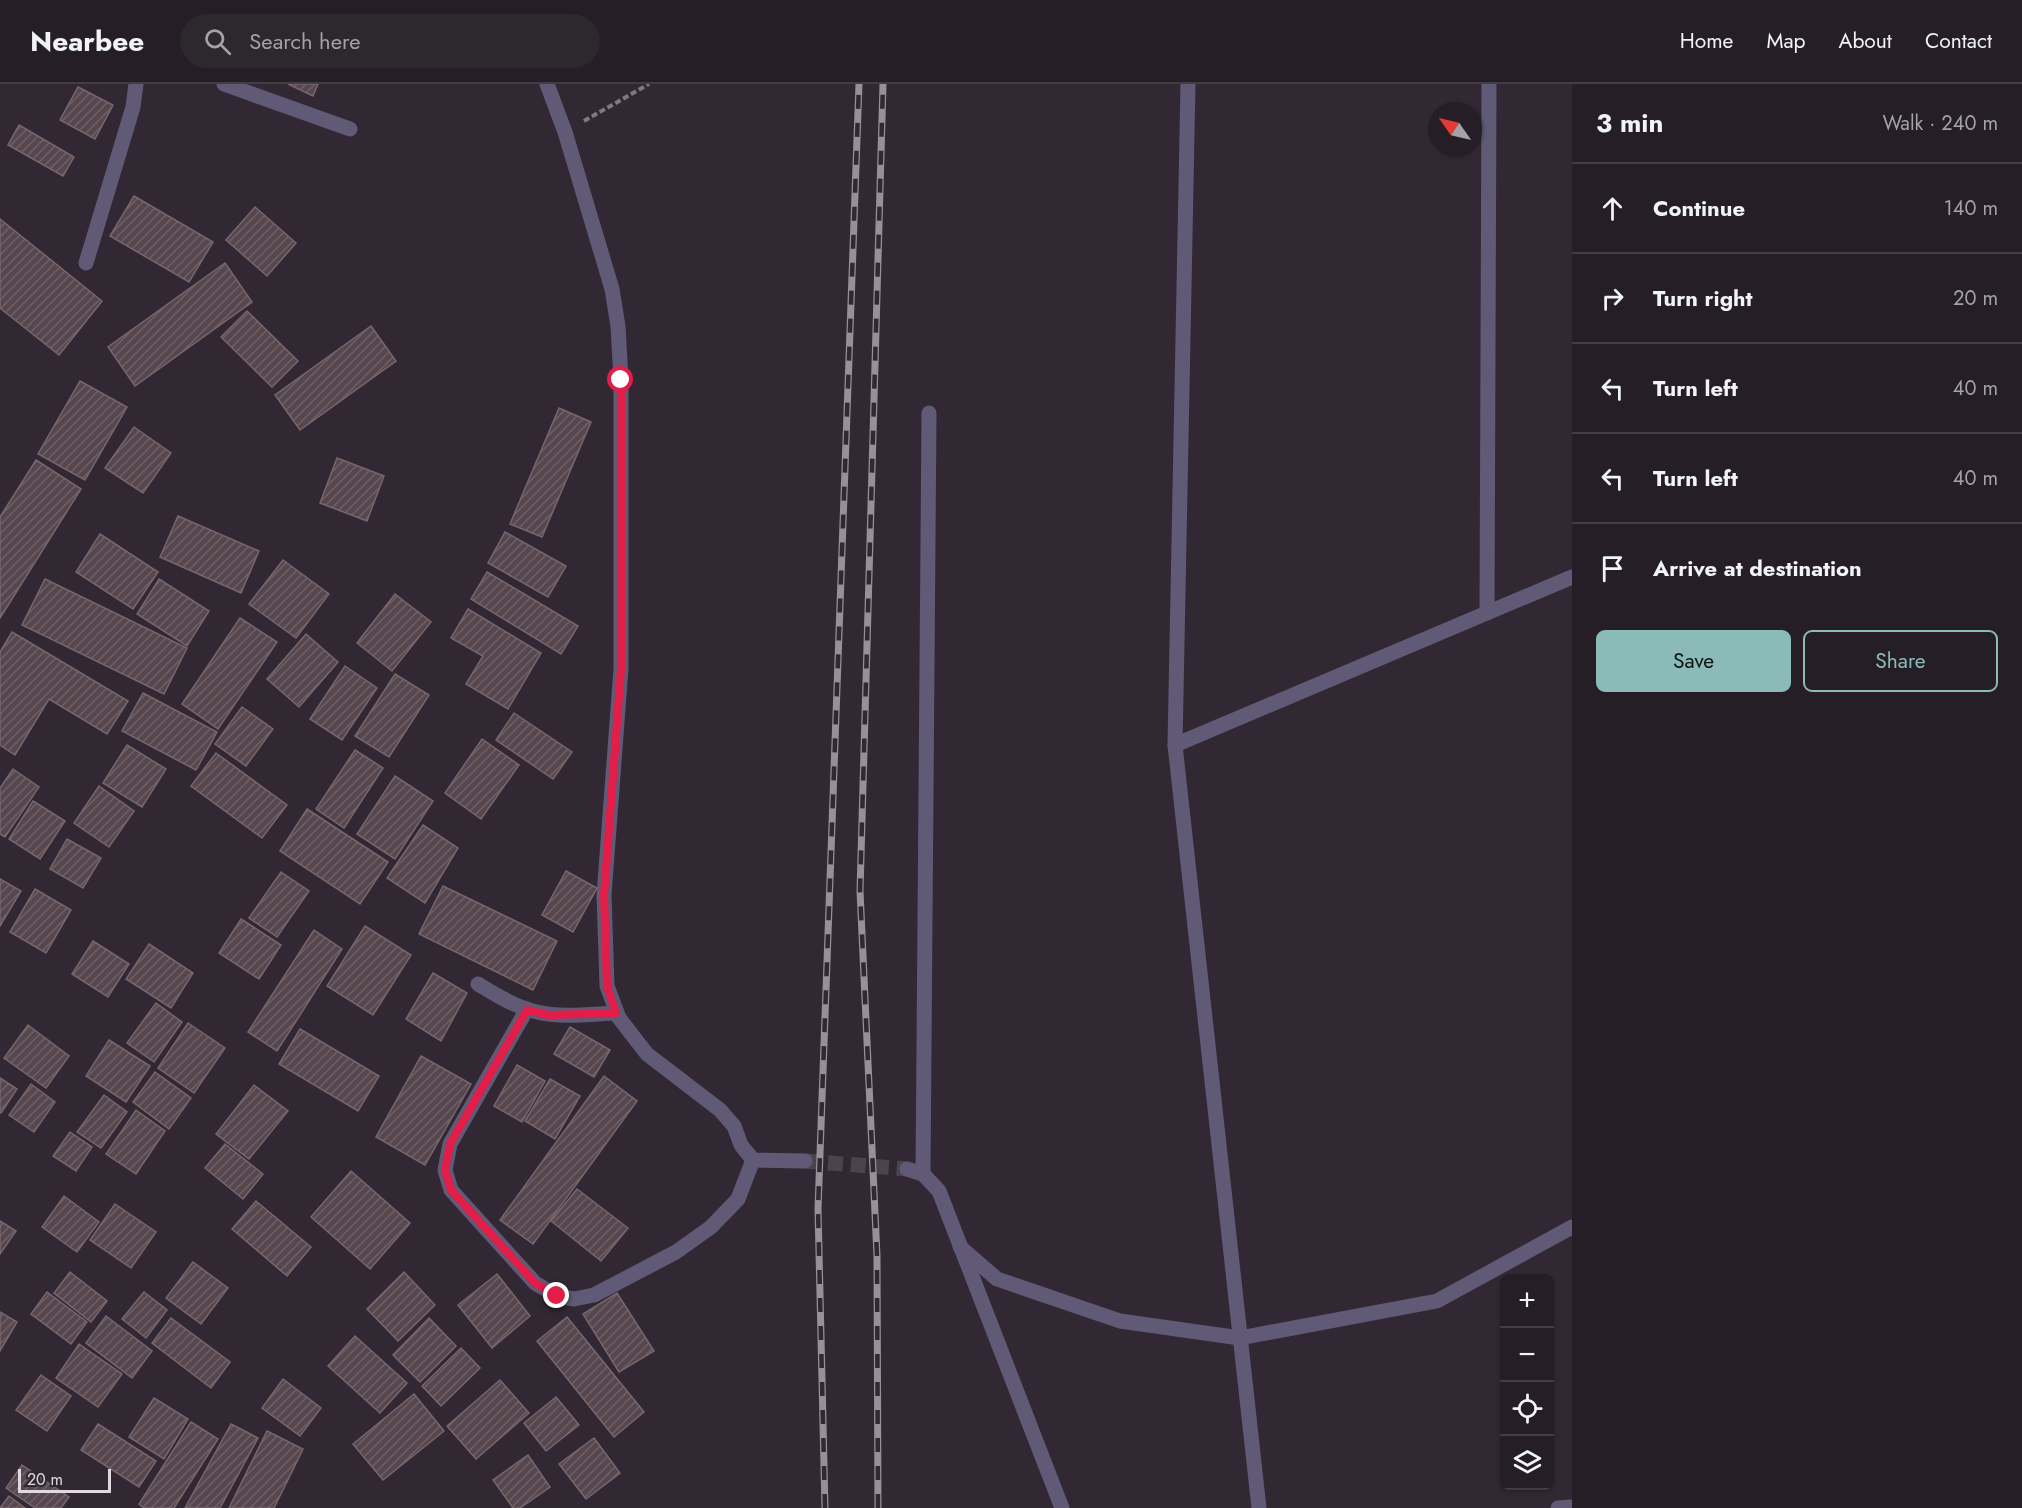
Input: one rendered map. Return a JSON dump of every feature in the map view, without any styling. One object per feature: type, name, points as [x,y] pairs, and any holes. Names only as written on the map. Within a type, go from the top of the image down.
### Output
[{"type":"street","points":[[86,263],[133,107],[136,84]]},
{"type":"street","points":[[224,84],[350,129]]},
{"type":"street","points":[[547,84],[565,132],[612,290],[618,326],[621,380],[621,669],[604,895],[607,986],[616,1013],[647,1054],[720,1110],[734,1126],[741,1145],[753,1160]]},
{"type":"street","points":[[1188,84],[1175,745],[1259,1508]]},
{"type":"street","points":[[1487,613],[1489,84]]},
{"type":"street","points":[[923,1174],[929,413]]},
{"type":"street","points":[[1175,745],[1572,577]]},
{"type":"street","points":[[478,984],[527,1010],[549,1015],[616,1013]]},
{"type":"street","points":[[527,1010],[450,1144],[445,1170],[451,1190],[535,1283],[557,1296],[574,1299],[594,1295],[676,1252],[711,1227],[738,1199],[753,1160]]},
{"type":"street","points":[[753,1160],[805,1161]]},
{"type":"street","points":[[907,1169],[923,1174],[939,1191],[1062,1508]]},
{"type":"street","points":[[960,1247],[997,1279],[1120,1321],[1240,1338],[1437,1301],[1572,1227]]},
{"type":"street","points":[[1558,1508],[1572,1507]]},
{"type":"path","points":[[565,132],[648,84]]},
{"type":"building","points":[[288,84],[318,84],[313,96]]},
{"type":"building","points":[[78,87],[113,105],[95,139],[60,120]]},
{"type":"building","points":[[19,125],[74,157],[63,176],[8,145]]},
{"type":"building","points":[[134,196],[213,242],[189,282],[110,236]]},
{"type":"building","points":[[255,207],[296,243],[267,276],[226,240]]},
{"type":"building","points":[[0,219],[102,301],[59,355],[0,308]]},
{"type":"building","points":[[225,263],[252,302],[135,386],[108,347]]},
{"type":"building","points":[[247,311],[298,361],[272,387],[221,337]]},
{"type":"building","points":[[371,326],[396,361],[300,430],[275,395]]},
{"type":"building","points":[[80,381],[127,407],[85,480],[38,454]]},
{"type":"building","points":[[559,408],[591,422],[542,537],[510,524]]},
{"type":"building","points":[[134,427],[171,453],[143,493],[105,468]]},
{"type":"building","points":[[337,458],[384,476],[367,521],[320,503]]},
{"type":"building","points":[[36,460],[81,489],[0,618],[0,517]]},
{"type":"building","points":[[178,516],[259,551],[241,593],[160,557]]},
{"type":"building","points":[[505,532],[566,566],[548,597],[488,563]]},
{"type":"building","points":[[100,534],[158,572],[133,609],[76,572]]},
{"type":"building","points":[[283,560],[329,594],[296,638],[249,604]]},
{"type":"building","points":[[487,572],[578,626],[561,654],[471,599]]},
{"type":"building","points":[[45,579],[187,648],[164,694],[22,625]]},
{"type":"building","points":[[159,579],[209,611],[187,646],[137,614]]},
{"type":"building","points":[[395,594],[431,622],[392,671],[357,643]]},
{"type":"building","points":[[468,609],[541,653],[508,709],[466,684],[483,656],[451,638]]},
{"type":"building","points":[[240,618],[277,642],[218,729],[182,704]]},
{"type":"building","points":[[12,632],[128,701],[107,734],[49,699],[15,755],[0,745],[0,652]]},
{"type":"building","points":[[306,634],[338,662],[299,707],[267,679]]},
{"type":"building","points":[[345,666],[377,688],[342,740],[310,719]]},
{"type":"building","points":[[395,674],[429,695],[389,757],[355,736]]},
{"type":"building","points":[[143,693],[217,732],[196,770],[122,731]]},
{"type":"building","points":[[242,707],[273,729],[246,766],[215,744]]},
{"type":"building","points":[[514,713],[572,752],[553,779],[496,740]]},
{"type":"building","points":[[482,739],[519,765],[481,819],[445,793]]},
{"type":"building","points":[[127,745],[166,769],[142,807],[103,783]]},
{"type":"building","points":[[355,750],[383,768],[344,828],[316,809]]},
{"type":"building","points":[[216,753],[287,805],[262,838],[191,786]]},
{"type":"building","points":[[13,769],[39,787],[5,837],[0,834],[0,788]]},
{"type":"building","points":[[395,776],[433,801],[395,859],[357,834]]},
{"type":"building","points":[[99,786],[134,811],[109,847],[74,823]]},
{"type":"building","points":[[33,801],[65,821],[40,859],[9,839]]},
{"type":"building","points":[[307,809],[388,862],[360,904],[280,851]]},
{"type":"building","points":[[423,825],[458,848],[425,903],[387,878]]},
{"type":"building","points":[[67,839],[101,858],[83,888],[50,869]]},
{"type":"building","points":[[566,871],[597,888],[573,932],[542,915]]},
{"type":"building","points":[[281,872],[309,891],[277,937],[249,918]]},
{"type":"building","points":[[0,879],[21,891],[0,926]]},
{"type":"building","points":[[443,886],[557,941],[533,990],[419,934]]},
{"type":"building","points":[[35,889],[71,910],[46,953],[10,932]]},
{"type":"building","points":[[241,919],[281,945],[259,979],[219,953]]},
{"type":"building","points":[[365,926],[411,955],[373,1015],[327,986]]},
{"type":"building","points":[[314,930],[342,949],[277,1051],[248,1032]]},
{"type":"building","points":[[93,941],[129,964],[108,997],[72,974]]},
{"type":"building","points":[[149,944],[193,973],[171,1008],[126,979]]},
{"type":"building","points":[[433,973],[467,993],[441,1041],[406,1019]]},
{"type":"building","points":[[156,1003],[182,1022],[154,1062],[127,1043]]},
{"type":"building","points":[[188,1023],[225,1048],[194,1093],[158,1068]]},
{"type":"building","points":[[28,1025],[69,1056],[46,1088],[4,1058]]},
{"type":"building","points":[[570,1027],[610,1050],[594,1077],[554,1054]]},
{"type":"building","points":[[300,1029],[379,1076],[358,1111],[279,1064]]},
{"type":"building","points":[[109,1040],[150,1066],[126,1102],[86,1076]]},
{"type":"building","points":[[421,1056],[471,1084],[425,1165],[376,1137]]},
{"type":"building","points":[[517,1065],[545,1081],[522,1122],[494,1106]]},
{"type":"building","points":[[155,1072],[191,1098],[169,1129],[133,1102]]},
{"type":"building","points":[[604,1076],[637,1101],[533,1244],[500,1220]]},
{"type":"building","points":[[0,1078],[17,1089],[1,1113],[0,1112]]},
{"type":"building","points":[[550,1079],[580,1096],[555,1139],[525,1121]]},
{"type":"building","points":[[31,1084],[55,1102],[34,1132],[9,1115]]},
{"type":"building","points":[[254,1085],[288,1111],[249,1159],[216,1134]]},
{"type":"building","points":[[104,1095],[127,1112],[101,1148],[77,1132]]},
{"type":"building","points":[[136,1110],[165,1131],[136,1174],[106,1154]]},
{"type":"building","points":[[70,1132],[92,1147],[76,1171],[53,1156]]},
{"type":"building","points":[[225,1144],[263,1174],[243,1199],[205,1168]]},
{"type":"building","points":[[351,1171],[410,1223],[370,1269],[311,1217]]},
{"type":"building","points":[[577,1189],[628,1228],[601,1261],[551,1221]]},
{"type":"building","points":[[64,1196],[99,1222],[77,1252],[42,1227]]},
{"type":"building","points":[[256,1201],[311,1247],[287,1276],[232,1229]]},
{"type":"building","points":[[115,1204],[156,1232],[131,1268],[90,1240]]},
{"type":"building","points":[[0,1221],[16,1231],[0,1254]]},
{"type":"building","points":[[193,1262],[228,1288],[201,1324],[166,1298]]},
{"type":"building","points":[[70,1272],[107,1301],[91,1322],[54,1293]]},
{"type":"building","points":[[404,1272],[435,1305],[398,1341],[367,1309]]},
{"type":"building","points":[[497,1274],[530,1316],[492,1348],[458,1305]]},
{"type":"building","points":[[47,1292],[87,1322],[71,1344],[31,1314]]},
{"type":"building","points":[[144,1292],[167,1310],[146,1338],[122,1319]]},
{"type":"building","points":[[617,1293],[654,1351],[619,1372],[583,1314]]},
{"type":"building","points":[[0,1312],[17,1322],[0,1351]]},
{"type":"building","points":[[106,1316],[152,1351],[132,1378],[86,1343]]},
{"type":"building","points":[[567,1317],[644,1412],[614,1437],[537,1341]]},
{"type":"building","points":[[171,1318],[230,1362],[211,1388],[152,1343]]},
{"type":"building","points":[[429,1318],[456,1346],[420,1382],[393,1355]]},
{"type":"building","points":[[355,1336],[407,1383],[380,1413],[328,1366]]},
{"type":"building","points":[[79,1344],[122,1374],[98,1407],[56,1378]]},
{"type":"building","points":[[461,1348],[480,1368],[441,1406],[422,1386]]},
{"type":"building","points":[[41,1375],[71,1396],[47,1431],[16,1410]]},
{"type":"building","points":[[283,1379],[321,1408],[300,1436],[262,1408]]},
{"type":"building","points":[[500,1380],[529,1413],[476,1459],[447,1426]]},
{"type":"building","points":[[414,1394],[444,1431],[383,1480],[353,1444]]},
{"type":"building","points":[[556,1397],[579,1425],[546,1451],[524,1423]]},
{"type":"building","points":[[154,1398],[188,1419],[164,1459],[129,1437]]},
{"type":"building","points":[[191,1422],[218,1439],[174,1508],[144,1508],[139,1504]]},
{"type":"building","points":[[98,1424],[156,1461],[139,1487],[81,1450]]},
{"type":"building","points":[[231,1424],[258,1438],[220,1508],[185,1508]]},
{"type":"building","points":[[267,1431],[303,1449],[274,1508],[229,1508]]},
{"type":"building","points":[[594,1438],[620,1473],[586,1499],[559,1464]]},
{"type":"building","points":[[528,1455],[550,1487],[520,1508],[513,1508],[493,1480]]},
{"type":"building","points":[[22,1465],[69,1497],[61,1508],[35,1508],[6,1488]]},
{"type":"building","points":[[9,1496],[25,1508],[0,1508]]},
{"type":"tunnel","points":[[805,1161],[907,1169]]},
{"type":"railway","points":[[825,1508],[818,1209],[859,84]]},
{"type":"railway","points":[[878,1508],[877,1256],[860,891],[883,84]]},
{"type":"route","points":[[557,1296],[535,1283],[451,1190],[445,1170],[446,1154],[527,1010],[549,1015],[616,1013],[607,986],[604,895],[621,669],[621,380]]}]
